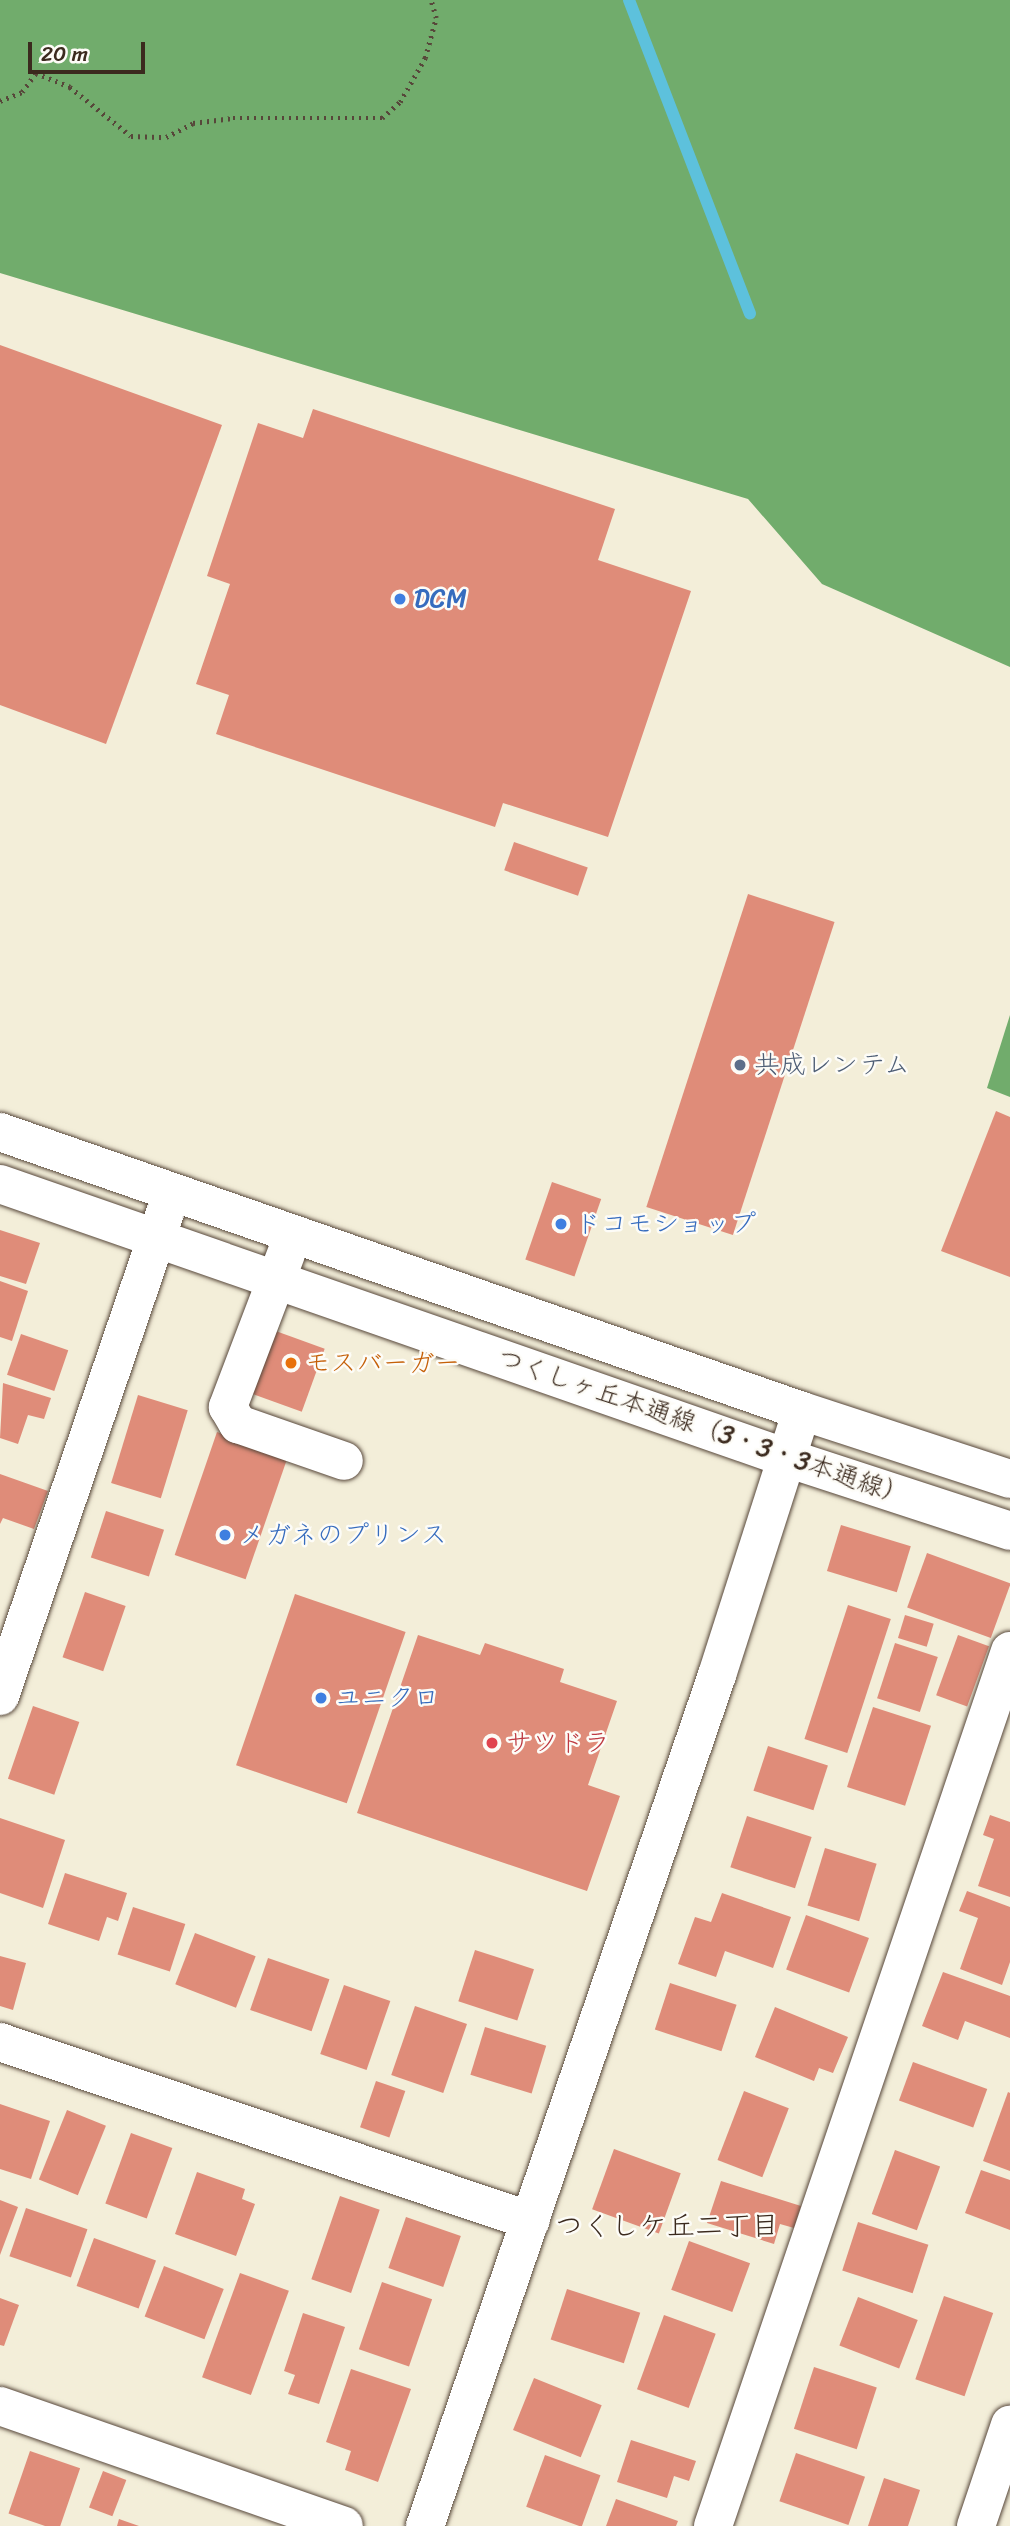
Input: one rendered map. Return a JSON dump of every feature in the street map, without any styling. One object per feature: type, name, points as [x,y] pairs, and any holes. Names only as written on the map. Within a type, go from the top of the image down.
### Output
[{"type":"street","name":"つくしヶ丘本通線（3・3・3本通線）","points":[[0,1132],[295,1231],[802,1411],[1010,1479]]},
{"type":"street","name":"つくしヶ丘本通線（3・3・3本通線）","points":[[0,1184],[277,1278],[787,1458],[1010,1531]]},
{"type":"street","points":[[0,1696],[172,1191]]},
{"type":"street","points":[[295,1231],[228,1407],[238,1424],[344,1461]]},
{"type":"street","points":[[425,2526],[531,2221],[802,1411]]},
{"type":"street","points":[[713,2526],[1010,1651]]},
{"type":"street","points":[[0,2042],[531,2221]]},
{"type":"street","points":[[0,2406],[344,2526]]},
{"type":"street","points":[[976,2526],[1010,2425]]},
{"type":"path","points":[[0,101],[22,92],[36,74],[70,87],[131,136],[166,137],[193,123],[233,118],[382,118],[400,102],[425,58],[436,18],[431,0]]},
{"type":"green space","points":[[0,0],[1010,0],[1010,667],[822,584],[748,499],[0,273]]},
{"type":"green space","points":[[1010,1015],[1010,1097],[987,1088]]},
{"type":"building","points":[[0,345],[222,425],[106,744],[0,705]]},
{"type":"building","points":[[313,409],[615,509],[598,560],[691,591],[608,837],[503,803],[495,827],[216,734],[229,695],[196,684],[230,584],[207,576],[258,423],[303,438]]},
{"type":"building","points":[[514,842],[588,867],[578,896],[504,870]]},
{"type":"building","name":"共成レンテム","points":[[748,894],[835,922],[733,1235],[646,1207]]},
{"type":"building","points":[[996,1111],[1010,1117],[1010,1277],[941,1251]]},
{"type":"building","points":[[552,1182],[601,1199],[574,1276],[525,1260]]},
{"type":"building","points":[[0,1230],[40,1243],[26,1284],[0,1276]]},
{"type":"building","points":[[0,1281],[28,1291],[12,1341],[0,1337]]},
{"type":"building","name":"モスバーガー","points":[[273,1330],[325,1349],[302,1412],[250,1393]]},
{"type":"building","points":[[21,1334],[68,1350],[54,1391],[7,1375]]},
{"type":"building","points":[[3,1383],[51,1398],[44,1419],[28,1415],[18,1444],[0,1438]]},
{"type":"building","points":[[138,1395],[188,1410],[161,1498],[111,1483]]},
{"type":"building","points":[[217,1432],[288,1456],[246,1579],[175,1555]]},
{"type":"building","points":[[0,1474],[48,1491],[34,1529],[3,1518],[0,1524]]},
{"type":"building","points":[[106,1511],[164,1530],[149,1576],[91,1558]]},
{"type":"building","points":[[841,1525],[911,1546],[897,1592],[827,1571]]},
{"type":"building","points":[[927,1553],[1010,1583],[991,1638],[907,1608]]},
{"type":"building","points":[[85,1592],[126,1606],[103,1671],[63,1657]]},
{"type":"building","name":"ユニクロ","points":[[295,1594],[406,1632],[347,1803],[236,1765]]},
{"type":"building","points":[[848,1605],[891,1619],[847,1753],[804,1739]]},
{"type":"building","points":[[905,1615],[934,1624],[927,1647],[898,1638]]},
{"type":"building","name":"サツドラ","points":[[418,1635],[480,1655],[485,1643],[564,1669],[560,1682],[617,1701],[588,1785],[620,1796],[587,1891],[357,1813]]},
{"type":"building","points":[[958,1635],[989,1646],[967,1706],[936,1695]]},
{"type":"building","points":[[895,1643],[938,1657],[920,1712],[877,1698]]},
{"type":"building","points":[[33,1706],[79,1722],[54,1795],[8,1779]]},
{"type":"building","points":[[873,1707],[931,1726],[905,1806],[847,1787]]},
{"type":"building","points":[[768,1746],[828,1765],[813,1810],[753,1791]]},
{"type":"building","points":[[990,1815],[1010,1822],[1010,1897],[978,1886],[994,1839],[983,1835]]},
{"type":"building","points":[[747,1816],[812,1837],[795,1888],[730,1867]]},
{"type":"building","points":[[0,1818],[65,1840],[43,1908],[0,1893]]},
{"type":"building","points":[[825,1848],[877,1864],[859,1921],[807,1905]]},
{"type":"building","points":[[65,1873],[127,1893],[118,1921],[107,1917],[99,1941],[48,1924]]},
{"type":"building","points":[[967,1891],[1010,1907],[1010,1962],[1002,1985],[960,1969],[978,1918],[959,1911]]},
{"type":"building","points":[[722,1893],[791,1917],[773,1968],[725,1951],[716,1977],[678,1964],[695,1917],[711,1922]]},
{"type":"building","points":[[133,1907],[185,1924],[170,1972],[118,1955]]},
{"type":"building","points":[[806,1915],[869,1938],[849,1992],[786,1970]]},
{"type":"building","points":[[195,1933],[256,1956],[236,2008],[175,1984]]},
{"type":"building","points":[[475,1950],[534,1969],[517,2021],[458,2001]]},
{"type":"building","points":[[0,1956],[26,1963],[13,2010],[0,2006]]},
{"type":"building","points":[[268,1958],[329,1979],[312,2031],[250,2010]]},
{"type":"building","points":[[943,1972],[1010,1996],[1010,2038],[965,2021],[958,2040],[922,2026]]},
{"type":"building","points":[[670,1983],[737,2005],[721,2051],[655,2030]]},
{"type":"building","points":[[344,1985],[390,2001],[367,2070],[320,2054]]},
{"type":"building","points":[[415,2006],[467,2024],[443,2093],[391,2075]]},
{"type":"building","points":[[775,2007],[848,2037],[833,2073],[819,2068],[814,2081],[755,2057]]},
{"type":"building","points":[[485,2027],[546,2046],[532,2094],[470,2075]]},
{"type":"building","points":[[913,2062],[987,2089],[973,2128],[899,2101]]},
{"type":"building","points":[[376,2081],[405,2091],[389,2137],[360,2127]]},
{"type":"building","points":[[744,2091],[789,2108],[762,2177],[717,2160]]},
{"type":"building","points":[[1008,2092],[1010,2093],[1010,2171],[983,2161]]},
{"type":"building","points":[[0,2104],[50,2121],[31,2179],[0,2169]]},
{"type":"building","points":[[67,2110],[106,2126],[78,2195],[39,2180]]},
{"type":"building","points":[[131,2133],[172,2148],[147,2219],[105,2203]]},
{"type":"building","points":[[614,2149],[681,2173],[659,2233],[592,2209]]},
{"type":"building","points":[[895,2150],[940,2166],[917,2230],[872,2214]]},
{"type":"building","points":[[981,2170],[1010,2180],[1010,2230],[965,2213]]},
{"type":"building","points":[[197,2172],[245,2189],[242,2199],[255,2204],[236,2256],[175,2234]]},
{"type":"building","points":[[721,2181],[801,2206],[794,2228],[780,2224],[774,2244],[707,2223]]},
{"type":"building","points":[[340,2196],[380,2210],[351,2293],[311,2279]]},
{"type":"building","points":[[0,2200],[18,2207],[0,2255]]},
{"type":"building","points":[[26,2208],[87,2229],[71,2277],[9,2256]]},
{"type":"building","points":[[406,2217],[461,2236],[443,2287],[388,2268]]},
{"type":"building","points":[[858,2222],[928,2245],[913,2293],[842,2271]]},
{"type":"building","points":[[94,2238],[156,2261],[139,2308],[77,2286]]},
{"type":"building","points":[[689,2241],[750,2263],[732,2312],[671,2290]]},
{"type":"building","points":[[164,2266],[224,2289],[204,2339],[145,2316]]},
{"type":"building","points":[[240,2273],[289,2291],[251,2395],[202,2377]]},
{"type":"building","points":[[382,2282],[432,2299],[409,2366],[359,2349]]},
{"type":"building","points":[[567,2289],[640,2313],[624,2363],[551,2339]]},
{"type":"building","points":[[944,2296],[993,2313],[965,2396],[915,2379]]},
{"type":"building","points":[[858,2297],[918,2320],[899,2368],[839,2346]]},
{"type":"building","points":[[0,2298],[19,2305],[4,2346],[0,2345]]},
{"type":"building","points":[[303,2313],[345,2327],[319,2404],[288,2394],[295,2375],[284,2371]]},
{"type":"building","points":[[664,2315],[716,2334],[689,2408],[637,2389]]},
{"type":"building","points":[[814,2367],[877,2387],[857,2449],[794,2429]]},
{"type":"building","points":[[351,2369],[411,2389],[378,2482],[345,2470],[351,2451],[326,2442]]},
{"type":"building","points":[[534,2378],[602,2405],[581,2457],[513,2430]]},
{"type":"building","points":[[631,2440],[696,2461],[689,2481],[674,2476],[667,2498],[617,2482]]},
{"type":"building","points":[[30,2451],[80,2468],[60,2526],[45,2526],[9,2513]]},
{"type":"building","points":[[796,2453],[865,2477],[848,2525],[779,2501]]},
{"type":"building","points":[[545,2455],[600,2475],[582,2526],[526,2507]]},
{"type":"building","points":[[103,2471],[126,2480],[112,2516],[89,2507]]},
{"type":"building","points":[[884,2478],[920,2490],[908,2526],[868,2526]]},
{"type":"building","points":[[616,2499],[678,2521],[676,2526],[606,2526]]},
{"type":"building","points":[[119,2519],[139,2526],[117,2526]]},
{"type":"waterway","points":[[629,0],[750,313]]},
{"type":"place","name":"DCM","points":[[400,599]]},
{"type":"place","name":"共成レンテム","points":[[740,1065]]},
{"type":"place","name":"ドコモショップ","points":[[561,1224]]},
{"type":"place","name":"モスバーガー","points":[[291,1363]]},
{"type":"place","name":"メガネのプリンス","points":[[225,1535]]},
{"type":"place","name":"ユニクロ","points":[[321,1698]]},
{"type":"place","name":"サツドラ","points":[[492,1743]]},
{"type":"district","name":"つくしケ丘二丁目","points":[[667,2226]]}]
